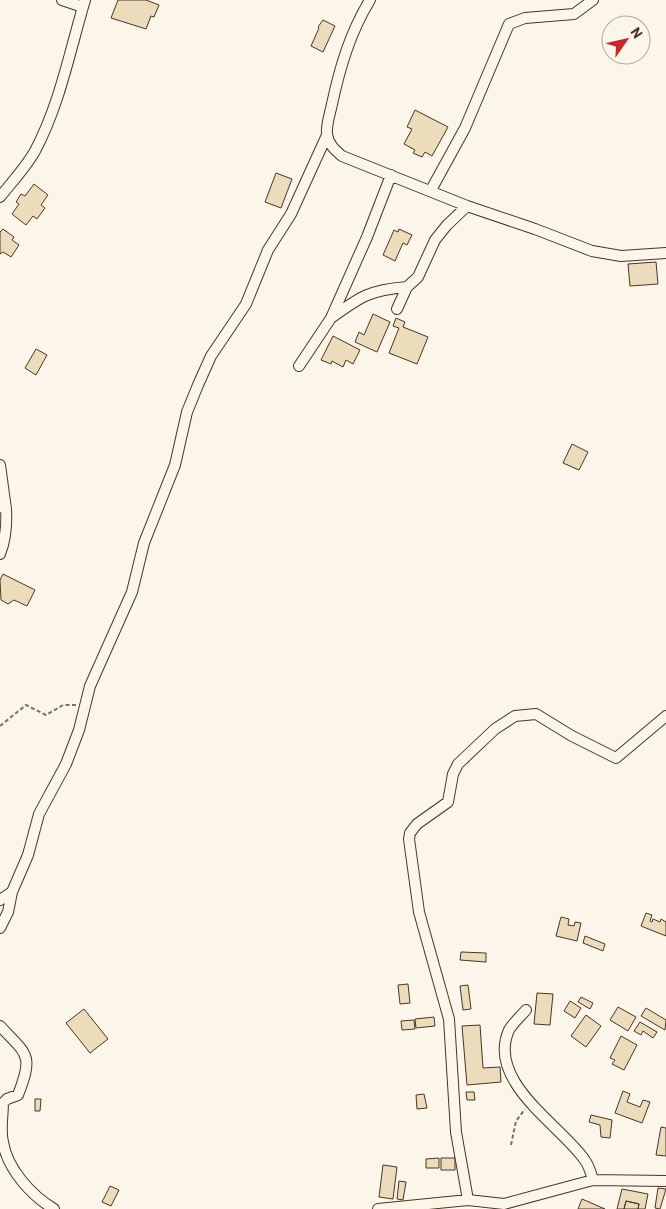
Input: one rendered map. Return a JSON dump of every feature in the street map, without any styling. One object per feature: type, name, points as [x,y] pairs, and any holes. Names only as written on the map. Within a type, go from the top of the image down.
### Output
[{"type":"street","points":[[0,197],[29,161],[40,140],[62,81],[84,3],[62,0]]},
{"type":"street","points":[[0,928],[8,912],[12,892],[28,855],[39,814],[73,746],[90,686],[132,592],[144,543],[175,465],[187,412],[211,356],[246,304],[268,250],[291,214],[327,135],[343,58],[352,33],[370,0]]},
{"type":"street","points":[[431,190],[465,128],[509,24],[525,18],[574,14],[593,0]]},
{"type":"street","points":[[327,135],[334,150],[342,156],[467,206],[592,251],[621,256],[666,253]]},
{"type":"street","points":[[299,366],[331,318],[367,237],[391,175]]},
{"type":"street","points":[[397,309],[407,287],[418,277],[442,231],[467,206]]},
{"type":"street","points":[[331,318],[367,294],[407,287]]},
{"type":"street","points":[[0,465],[5,539],[0,554]]},
{"type":"street","points":[[468,1200],[456,1132],[448,1019],[419,912],[410,848],[410,833],[417,824],[448,802],[453,774],[458,764],[496,729],[515,716],[536,714],[572,736],[616,758],[666,716]]},
{"type":"street","points":[[0,900],[12,892]]},
{"type":"street","points":[[526,1010],[510,1028],[506,1053],[512,1077],[530,1102],[584,1158],[593,1180]]},
{"type":"street","points":[[0,1026],[20,1045],[26,1053],[28,1062],[18,1095],[6,1099],[3,1103],[1,1143],[25,1185],[37,1198],[54,1209]]},
{"type":"street","points":[[378,1209],[468,1200],[504,1204],[593,1180],[666,1181]]},
{"type":"path","points":[[0,726],[26,705],[46,715],[63,705],[84,705]]},
{"type":"path","points":[[511,1145],[516,1121],[530,1102]]},
{"type":"building","points":[[118,0],[146,0],[159,5],[154,17],[151,16],[146,29],[111,18]]},
{"type":"building","points":[[323,20],[335,26],[323,52],[311,46],[318,27]]},
{"type":"building","points":[[415,110],[448,127],[432,156],[425,152],[422,157],[413,153],[415,150],[404,144],[412,129],[407,127]]},
{"type":"building","points":[[276,173],[292,179],[281,208],[265,202]]},
{"type":"building","points":[[34,184],[48,195],[41,205],[45,208],[37,219],[33,216],[26,225],[12,214],[19,204],[16,202],[21,194],[25,196]]},
{"type":"building","points":[[3,229],[14,237],[12,240],[19,245],[11,257],[3,252],[0,254],[0,232]]},
{"type":"building","points":[[399,229],[412,235],[407,245],[403,243],[395,261],[383,255],[394,230],[398,232]]},
{"type":"building","points":[[656,262],[658,284],[630,286],[628,264]]},
{"type":"building","points":[[373,314],[390,322],[377,352],[355,342],[359,332],[364,335]]},
{"type":"building","points":[[396,318],[405,322],[403,327],[428,337],[417,364],[389,353],[399,328],[393,326]]},
{"type":"building","points":[[333,336],[360,350],[353,364],[346,360],[343,367],[332,361],[331,364],[321,360]]},
{"type":"building","points":[[36,349],[47,355],[36,375],[25,368]]},
{"type":"building","points":[[572,444],[588,452],[579,470],[563,463]]},
{"type":"building","points":[[3,574],[35,590],[27,606],[14,600],[8,604],[1,600],[0,580]]},
{"type":"building","points":[[646,913],[652,915],[650,921],[652,922],[653,919],[660,922],[661,919],[666,922],[666,936],[641,926]]},
{"type":"building","points":[[561,917],[569,919],[568,925],[574,926],[575,922],[581,923],[577,941],[556,936]]},
{"type":"building","points":[[585,936],[605,944],[603,951],[583,943]]},
{"type":"building","points":[[461,952],[486,953],[486,962],[460,960]]},
{"type":"building","points":[[408,984],[410,1003],[400,1004],[398,985]]},
{"type":"building","points":[[468,985],[471,1009],[463,1010],[460,986]]},
{"type":"building","points":[[537,993],[553,994],[550,1025],[534,1024]]},
{"type":"building","points":[[581,997],[593,1003],[590,1009],[578,1002]]},
{"type":"building","points":[[570,1001],[581,1008],[575,1018],[564,1011]]},
{"type":"building","points":[[618,1007],[636,1017],[628,1031],[610,1020]]},
{"type":"building","points":[[646,1008],[666,1020],[665,1030],[641,1016]]},
{"type":"building","points":[[84,1009],[108,1039],[90,1053],[66,1023]]},
{"type":"building","points":[[586,1015],[601,1026],[586,1047],[571,1036]]},
{"type":"building","points":[[434,1017],[435,1026],[416,1028],[415,1019]]},
{"type":"building","points":[[414,1020],[415,1029],[402,1030],[401,1021]]},
{"type":"building","points":[[640,1022],[657,1032],[653,1038],[643,1031],[641,1035],[634,1031]]},
{"type":"building","points":[[480,1025],[483,1068],[500,1067],[501,1082],[467,1085],[462,1026]]},
{"type":"building","points":[[621,1036],[637,1045],[624,1070],[612,1064],[615,1060],[610,1058]]},
{"type":"building","points":[[623,1091],[630,1094],[627,1102],[640,1107],[643,1100],[650,1102],[642,1123],[615,1113]]},
{"type":"building","points":[[466,1092],[474,1092],[475,1100],[467,1100]]},
{"type":"building","points":[[424,1094],[427,1108],[417,1109],[416,1095]]},
{"type":"building","points":[[35,1099],[41,1099],[40,1111],[35,1111]]},
{"type":"building","points":[[591,1115],[612,1120],[610,1138],[601,1137],[600,1125],[589,1122]]},
{"type":"building","points":[[661,1127],[666,1128],[666,1156],[656,1155]]},
{"type":"building","points":[[439,1158],[439,1168],[426,1168],[426,1159]]},
{"type":"building","points":[[441,1158],[455,1158],[455,1170],[441,1170]]},
{"type":"building","points":[[383,1165],[397,1167],[393,1199],[379,1197]]},
{"type":"building","points":[[399,1181],[406,1182],[403,1200],[397,1199]]},
{"type":"building","points":[[110,1186],[119,1190],[111,1206],[102,1202]]},
{"type":"building","points":[[658,1188],[666,1189],[660,1209],[655,1208]]},
{"type":"building","points":[[622,1189],[648,1194],[645,1209],[638,1209],[639,1204],[626,1201],[624,1209],[617,1209]]},
{"type":"building","points":[[582,1199],[605,1209],[578,1209]]},
{"type":"building","points":[[626,1201],[639,1204],[638,1209],[624,1209]]}]
